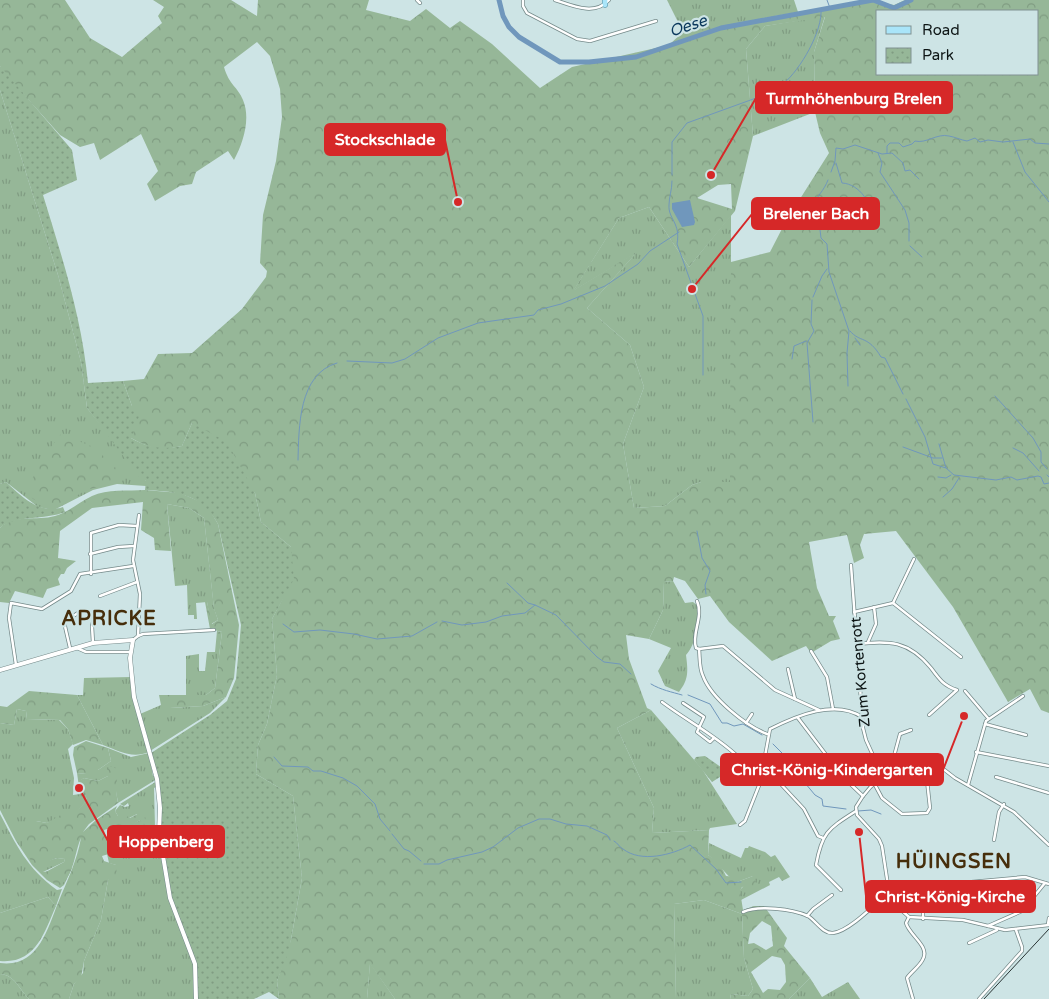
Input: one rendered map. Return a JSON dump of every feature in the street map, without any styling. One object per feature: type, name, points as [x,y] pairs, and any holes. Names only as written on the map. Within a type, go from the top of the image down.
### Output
[{"type":"street","points":[[523,0],[522,6],[527,14],[577,39],[599,39],[656,21]]},
{"type":"street","points":[[555,0],[594,9],[609,0]]},
{"type":"street","points":[[138,636],[141,605],[133,566],[139,515]]},
{"type":"street","points":[[91,574],[91,533],[119,525],[137,526]]},
{"type":"street","points":[[90,554],[118,547],[134,546]]},
{"type":"street","points":[[893,603],[914,559]]},
{"type":"street","name":"Zum Kortenrott","points":[[850,565],[862,717],[866,740],[882,775]]},
{"type":"street","points":[[16,665],[9,618],[11,603],[14,602],[42,609],[71,591],[80,574],[91,574],[133,566]]},
{"type":"street","points":[[100,596],[137,582]]},
{"type":"street","points":[[698,601],[699,625],[695,642],[696,648],[699,649],[701,669],[708,686],[746,723],[768,734]]},
{"type":"street","points":[[854,612],[893,603]]},
{"type":"street","points":[[893,603],[961,657]]},
{"type":"street","points":[[868,642],[876,620],[874,607]]},
{"type":"street","points":[[70,648],[64,622],[81,611],[95,614],[92,626],[93,643]]},
{"type":"street","points":[[0,670],[70,648],[93,643],[133,640],[138,636],[168,631],[214,630]]},
{"type":"street","points":[[133,640],[130,652],[136,702],[157,779],[160,832],[170,898],[195,964],[196,999]]},
{"type":"street","points":[[857,644],[889,641],[905,647],[925,661],[943,684],[957,690],[929,715]]},
{"type":"street","points":[[699,649],[723,646],[763,682],[775,690],[819,710]]},
{"type":"street","points":[[77,647],[79,651],[86,652],[130,652]]},
{"type":"street","points":[[811,651],[828,677],[833,709]]},
{"type":"street","points":[[788,669],[794,699]]},
{"type":"street","points":[[965,691],[988,718]]},
{"type":"street","points":[[968,784],[976,752],[988,718],[1023,696]]},
{"type":"street","points":[[662,702],[714,738],[735,754],[753,773],[761,777]]},
{"type":"street","points":[[683,703],[704,717],[698,728]]},
{"type":"street","points":[[740,825],[745,821],[751,810],[761,777],[768,734],[772,728],[819,710],[850,710],[862,717]]},
{"type":"street","points":[[746,723],[752,714]]},
{"type":"street","points":[[798,718],[843,777],[863,796]]},
{"type":"street","points":[[985,724],[1026,736]]},
{"type":"street","points":[[890,771],[900,734],[911,730]]},
{"type":"street","points":[[976,752],[1049,766]]},
{"type":"street","points":[[874,783],[882,798],[902,814],[927,813],[930,808],[925,762]]},
{"type":"street","points":[[841,890],[816,865],[823,838],[833,827],[856,811],[863,796],[882,775],[890,771],[925,762],[936,763],[955,778],[1004,804],[1034,829],[1049,845]]},
{"type":"street","points":[[763,765],[804,808],[818,836],[823,838]]},
{"type":"street","points":[[996,777],[1049,793]]},
{"type":"street","points":[[994,840],[999,812],[1004,804]]},
{"type":"street","points":[[856,811],[878,838],[889,892],[899,908],[909,917],[963,920],[999,929],[1016,930],[1049,924],[1049,918]]},
{"type":"street","points":[[923,919],[923,902],[927,886],[1025,877],[1047,884],[1022,911],[986,926]]},
{"type":"street","points":[[743,912],[758,907],[807,916],[827,932],[834,933],[852,924],[889,892]]},
{"type":"street","points":[[807,916],[813,909],[832,895]]},
{"type":"street","points":[[909,917],[906,923],[908,929],[924,948],[925,953],[921,962],[907,978],[912,999]]},
{"type":"street","points":[[969,943],[999,929]]},
{"type":"street","points":[[979,999],[1022,951],[1016,930]]},
{"type":"green space","points":[[0,0],[65,0],[90,38],[122,57],[162,23],[158,16],[164,7],[153,0],[231,0],[257,16],[258,0],[369,0],[366,10],[410,21],[426,9],[450,28],[460,21],[492,44],[540,88],[572,67],[669,45],[684,31],[869,0],[894,5],[905,0],[1049,0],[1049,713],[1041,710],[1030,689],[1008,702],[953,607],[896,531],[864,534],[860,545],[864,558],[854,563],[847,535],[809,542],[817,588],[829,616],[836,616],[833,621],[840,639],[831,641],[811,653],[806,646],[772,661],[729,622],[710,596],[698,599],[685,581],[674,577],[673,581],[664,582],[663,610],[649,639],[626,635],[629,659],[647,708],[651,710],[617,728],[654,808],[652,833],[709,830],[708,855],[719,862],[726,876],[738,877],[737,882],[753,876],[758,885],[742,887],[740,891],[743,910],[754,906],[764,906],[787,938],[784,946],[810,978],[789,999],[730,999],[731,994],[748,996],[753,989],[744,958],[742,914],[704,900],[674,904],[676,999],[395,999],[370,964],[367,999],[279,999],[277,981],[291,940],[302,878],[293,796],[256,774],[258,745],[267,724],[277,675],[272,619],[282,600],[291,547],[261,522],[255,493],[192,423],[182,446],[156,448],[144,445],[131,438],[132,406],[123,381],[144,379],[158,354],[192,353],[242,309],[266,277],[267,271],[260,263],[263,215],[276,161],[282,117],[280,89],[270,56],[257,42],[224,67],[228,78],[243,100],[246,115],[243,139],[234,160],[228,151],[196,172],[192,184],[180,186],[155,201],[147,184],[158,171],[141,134],[100,160],[94,143],[80,147],[60,135],[0,66]],"holes":[[[825,17],[814,52],[815,112],[820,133],[829,153],[786,221],[770,252],[731,262],[730,482],[701,482],[692,485],[665,506],[634,508],[623,444],[644,387],[630,345],[587,308],[638,251],[574,290],[619,218],[649,207],[689,267],[735,211],[753,136],[746,49],[765,26]],[[731,184],[732,209],[697,198],[718,185]],[[762,921],[771,926],[773,946],[766,950],[754,943],[748,944],[750,933]],[[772,956],[781,958],[785,965],[786,982],[780,990],[768,989],[763,993],[751,972]]]},
{"type":"green space","points":[[667,0],[794,0],[798,12],[683,32]]},
{"type":"green space","points":[[825,16],[814,52],[815,112],[753,136],[746,49],[765,26]]},
{"type":"green space","points":[[0,66],[72,150],[77,180],[43,195],[76,311],[88,383],[123,381],[132,406],[140,414],[131,438],[144,444],[161,448],[182,446],[192,423],[227,442],[255,493],[261,522],[291,547],[294,579],[272,619],[277,675],[267,724],[258,745],[256,774],[293,796],[302,878],[289,951],[277,981],[279,999],[269,992],[254,999],[196,999],[195,959],[172,903],[160,834],[159,780],[151,753],[210,715],[227,701],[236,679],[241,625],[218,524],[211,514],[196,500],[187,496],[178,493],[145,490],[146,481],[139,477],[87,408],[81,362],[58,275],[0,90]]},
{"type":"green space","points":[[0,90],[58,275],[81,362],[87,408],[146,481],[146,486],[117,484],[93,490],[54,510],[38,507],[6,482],[0,484]]},
{"type":"green space","points":[[649,207],[689,267],[731,215],[731,482],[701,482],[692,485],[665,506],[634,508],[623,444],[644,387],[630,345],[587,308],[636,253],[573,291],[619,218]]},
{"type":"green space","points":[[61,434],[96,448],[125,480],[86,490],[60,506],[45,507],[26,494],[39,463]]},
{"type":"green space","points":[[6,482],[25,499],[39,507],[55,509],[63,507],[65,512],[21,519],[0,528],[0,484]]},
{"type":"green space","points":[[145,490],[180,493],[201,502],[209,509],[218,524],[239,625],[234,678],[226,697],[203,706],[170,708],[170,695],[206,695],[215,688],[222,632],[210,629],[205,602],[207,602],[212,624],[218,620],[214,609],[204,518],[189,508],[167,504],[171,551],[155,550],[154,538],[141,530],[143,502],[92,508],[60,531],[58,558],[76,561],[67,568],[64,574],[61,574],[58,579],[60,585],[47,589],[43,598],[15,591],[9,603],[0,602],[0,528],[5,524],[18,519],[55,516],[98,494],[111,491]]},
{"type":"green space","points":[[167,504],[189,508],[204,518],[214,608],[218,620],[211,624],[207,602],[196,603],[197,619],[194,619],[194,615],[188,615],[187,585],[175,586]]},
{"type":"green space","points":[[673,581],[685,603],[693,602],[698,606],[695,639],[686,655],[686,679],[679,692],[665,686],[658,671],[671,648],[649,639],[663,610],[664,582]]},
{"type":"green space","points":[[217,631],[222,632],[215,688],[206,695],[186,695],[186,656],[199,654],[199,671],[205,671],[207,652],[215,652]]},
{"type":"green space","points":[[131,677],[149,752],[137,755],[103,745],[77,695],[83,695],[84,678]]},
{"type":"green space","points":[[29,691],[77,695],[103,745],[86,740],[73,745],[68,729],[60,720],[27,719],[26,711],[17,709],[14,725],[0,723],[0,706],[7,707]]},
{"type":"green space","points":[[159,695],[170,695],[170,708],[203,706],[226,697],[210,713],[150,751],[140,714],[161,705]]},
{"type":"green space","points":[[17,709],[26,711],[27,719],[59,720],[68,729],[73,744],[68,749],[74,778],[73,795],[80,794],[77,773],[86,774],[86,760],[98,762],[98,770],[111,761],[108,748],[131,757],[149,753],[153,776],[156,776],[157,779],[118,803],[115,785],[108,776],[98,781],[84,778],[81,780],[87,800],[77,812],[47,823],[36,821],[42,863],[57,858],[65,859],[64,862],[43,872],[72,868],[64,885],[60,888],[47,880],[32,865],[16,841],[0,810],[0,723],[14,725]]},
{"type":"green space","points":[[651,710],[702,769],[737,824],[710,828],[709,830],[652,833],[654,808],[617,728]]},
{"type":"green space","points":[[86,741],[108,748],[111,761],[98,770],[95,766],[97,763],[86,761],[88,770],[86,774],[77,773],[73,755],[74,747]]},
{"type":"green space","points":[[705,756],[728,772],[712,782],[694,760],[696,757]]},
{"type":"green space","points":[[111,766],[117,769],[118,803],[89,824],[83,832],[96,820],[117,806],[115,811],[118,816],[123,814],[130,818],[143,811],[146,823],[144,825],[140,820],[128,828],[117,826],[104,830],[106,839],[136,841],[136,833],[147,831],[150,839],[155,842],[148,850],[128,848],[102,856],[104,861],[116,865],[117,875],[108,880],[101,920],[84,961],[81,978],[74,984],[69,999],[29,999],[13,980],[0,974],[0,963],[13,963],[24,960],[39,945],[50,924],[71,871],[68,877],[58,886],[42,874],[64,862],[65,859],[56,858],[36,868],[22,847],[27,826],[36,821],[47,823],[71,809],[77,811],[87,800],[80,780],[84,778],[98,781],[108,776],[105,772]],"holes":[[[81,838],[71,871],[79,843]]]},
{"type":"green space","points":[[157,781],[158,786],[154,788],[155,827],[157,827],[157,834],[193,959],[195,999],[69,999],[74,984],[83,973],[84,961],[101,920],[108,880],[116,865],[109,863],[107,854],[128,848],[139,850],[136,841],[108,839],[112,827],[117,826],[123,829],[140,820],[137,814],[129,818],[118,816],[115,811],[120,805],[125,807],[129,806],[128,803],[124,806],[120,804]]},
{"type":"green space","points":[[0,814],[17,846],[37,873],[57,890],[62,889],[56,906],[48,897],[0,913]]},
{"type":"green space","points":[[709,843],[741,858],[745,848],[749,846],[765,852],[771,857],[775,855],[790,877],[782,881],[779,877],[769,882],[770,885],[741,900],[739,891],[753,876],[737,882],[732,879],[708,855]]},
{"type":"green space","points":[[48,897],[56,906],[37,945],[22,957],[12,961],[0,961],[0,913]]},
{"type":"green space","points":[[704,900],[742,914],[744,958],[753,989],[748,996],[731,994],[730,999],[676,999],[674,904]]},
{"type":"green space","points":[[370,963],[395,999],[367,999]]},
{"type":"green space","points":[[0,974],[13,980],[29,999],[0,999]]},
{"type":"green space","points":[[810,978],[822,997],[848,982],[860,999],[789,999]]},
{"type":"water","points":[[690,200],[695,222],[694,225],[682,227],[672,209],[672,203]]},
{"type":"waterway","name":"Oese","points":[[499,0],[503,16],[509,27],[519,37],[560,62],[589,62],[636,57],[721,28],[873,0],[894,8],[911,0]]},
{"type":"waterway","points":[[827,0],[830,8]]},
{"type":"waterway","points":[[784,83],[797,69],[809,49],[818,28],[821,9]]},
{"type":"waterway","points":[[672,175],[672,142],[687,123],[781,89]]},
{"type":"waterway","points":[[887,153],[887,146],[890,143],[899,143],[903,147],[915,141],[919,142],[945,135],[967,141],[975,138],[980,142],[988,140],[1003,142],[1030,139],[1035,143],[1049,144]]},
{"type":"waterway","points":[[1013,142],[1025,172],[1049,202]]},
{"type":"waterway","points":[[831,172],[835,161],[836,148],[843,149],[855,145],[882,154],[892,153],[903,163],[905,171],[910,170],[919,179]]},
{"type":"waterway","points":[[878,153],[882,163],[880,172],[905,210],[909,223],[909,241]]},
{"type":"waterway","points":[[836,163],[842,183],[854,187],[864,196],[873,220]]},
{"type":"waterway","points":[[828,180],[812,207],[819,222],[821,238],[827,244],[829,272],[849,331],[847,353],[848,386]]},
{"type":"waterway","points":[[672,181],[669,210],[676,226],[677,244],[703,316],[703,375]]},
{"type":"waterway","points":[[347,361],[392,363],[405,359],[438,338],[478,323],[534,315],[538,310],[561,304],[605,286],[638,264],[650,251],[679,232]]},
{"type":"waterway","points":[[910,246],[922,257]]},
{"type":"waterway","points":[[813,297],[827,269]]},
{"type":"waterway","points":[[812,300],[811,324],[814,331],[807,343],[813,422]]},
{"type":"waterway","points":[[850,331],[872,345],[881,357],[885,358],[903,394]]},
{"type":"waterway","points":[[855,338],[860,345]]},
{"type":"waterway","points":[[792,359],[794,346],[806,341]]},
{"type":"waterway","points":[[298,460],[300,418],[308,390],[315,378],[324,369],[337,363]]},
{"type":"waterway","points":[[995,396],[1033,438],[1041,452],[1041,462],[1047,469]]},
{"type":"waterway","points":[[906,399],[925,437],[933,464],[946,468]]},
{"type":"waterway","points":[[939,444],[946,468],[954,475],[996,480],[1011,477],[1017,480],[1038,476],[1041,477],[1044,484],[1049,483]]},
{"type":"waterway","points":[[903,447],[933,458],[942,458]]},
{"type":"waterway","points":[[1013,448],[1023,453],[1039,471]]},
{"type":"waterway","points":[[938,477],[946,478],[951,475]]},
{"type":"waterway","points":[[943,497],[952,489],[959,478]]},
{"type":"waterway","points":[[697,531],[702,558],[710,571],[705,585],[706,594]]},
{"type":"waterway","points":[[507,583],[528,603],[535,605]]},
{"type":"waterway","points":[[442,621],[462,625],[486,622],[502,616],[525,613],[535,605],[556,615],[597,657],[604,662],[620,664],[631,674]]},
{"type":"waterway","points":[[283,624],[294,632],[320,630],[377,639],[412,636],[437,622]]},
{"type":"waterway","points":[[651,684],[682,695]]},
{"type":"waterway","points":[[688,695],[710,704],[722,723],[734,726],[743,724],[762,735]]},
{"type":"waterway","points":[[773,744],[793,764],[800,777],[815,795],[822,799],[823,806],[846,809]]},
{"type":"waterway","points":[[274,757],[282,766],[308,767],[313,771],[321,771],[343,778],[357,786],[375,804],[380,819],[390,831]]},
{"type":"waterway","points":[[858,811],[871,810],[881,814]]},
{"type":"waterway","points":[[424,864],[439,864],[447,860],[482,852],[493,847],[518,828],[539,819],[550,819],[566,824],[587,826],[607,835],[610,840]]},
{"type":"waterway","points":[[392,834],[404,849],[421,861]]},
{"type":"waterway","points":[[614,841],[630,853],[647,857],[674,852],[690,845],[716,869],[726,883],[741,882]]},
{"type":"railway","points":[[984,999],[1049,929]]},
{"type":"place","name":"Turmhöhenburg Brelen","points":[[711,175]]},
{"type":"place","name":"Stockschlade","points":[[458,202]]},
{"type":"place","name":"Brelener Bach","points":[[692,289]]},
{"type":"place","name":"Christ-König-Kindergarten","points":[[964,716]]},
{"type":"place","name":"Hoppenberg","points":[[79,788]]},
{"type":"place","name":"Christ-König-Kirche","points":[[859,832]]},
{"type":"district","name":"APRICKE","points":[[109,619]]},
{"type":"district","name":"HÜINGSEN","points":[[954,862]]}]
